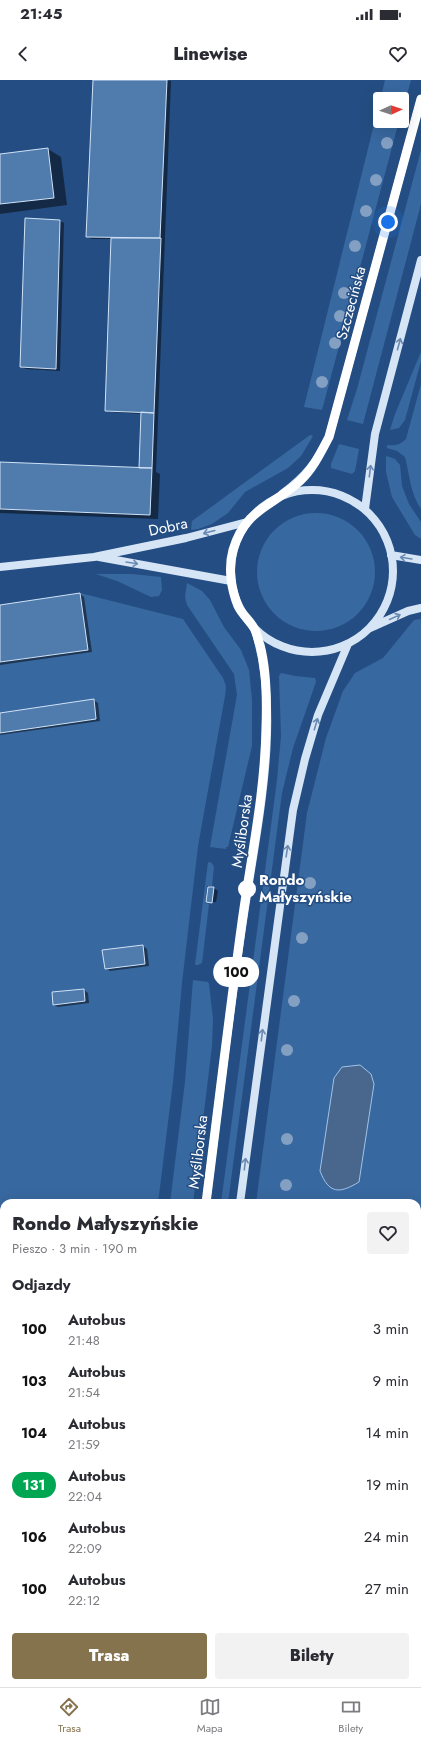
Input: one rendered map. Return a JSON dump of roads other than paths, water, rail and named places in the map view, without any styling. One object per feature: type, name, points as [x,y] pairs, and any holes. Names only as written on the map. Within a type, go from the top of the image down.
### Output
[{"type":"main road","name":"Szczecińska","points":[[278,497],[300,481],[312,467],[329,437],[421,99]]},
{"type":"main road","points":[[365,510],[375,434],[421,260]]},
{"type":"main road","points":[[369,629],[385,608],[392,582],[391,555],[382,530],[365,510],[345,497],[323,491],[300,491],[278,497],[261,508],[247,522],[233,550],[231,581],[239,607],[255,630],[275,644],[299,652],[324,652],[348,644],[369,629],[408,611],[421,608]]},
{"type":"main road","name":"Dobra","points":[[0,567],[94,556],[186,538],[247,522]]},
{"type":"main road","points":[[391,555],[421,560]]},
{"type":"main road","name":"Dobra","points":[[94,556],[231,581]]},
{"type":"main road","name":"Myśliborska","points":[[207,1199],[242,922],[264,769],[266,694],[263,661],[255,630]]},
{"type":"main road","points":[[241,1199],[293,810],[305,759],[318,715],[348,644]]},
{"type":"place","name":"Rondo Małyszyńskie","points":[[247,889]]}]
